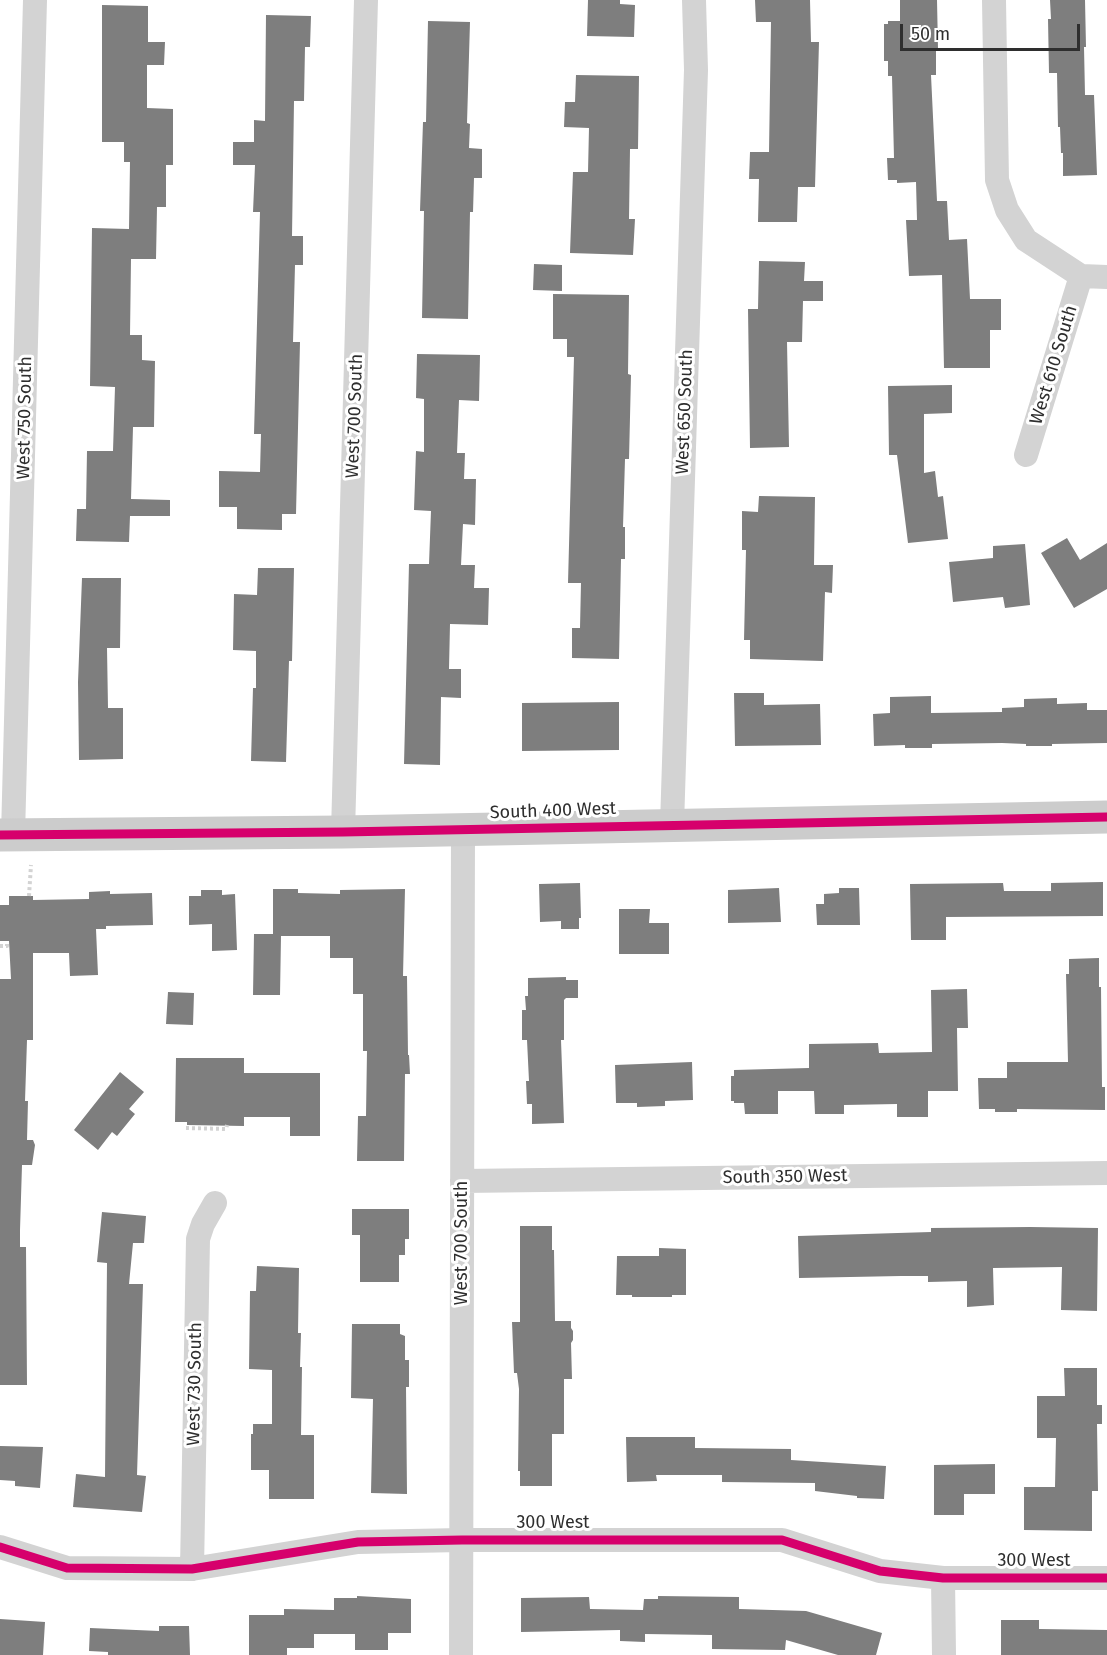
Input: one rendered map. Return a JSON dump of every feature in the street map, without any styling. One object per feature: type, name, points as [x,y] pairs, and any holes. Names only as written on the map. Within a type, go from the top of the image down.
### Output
[{"type":"main road","name":"South 400 West","points":[[7,835],[343,832],[1107,817]]},
{"type":"street","name":"West 750 South","points":[[7,835],[35,0]]},
{"type":"street","name":"West 700 South","points":[[343,832],[366,0]]},
{"type":"street","name":"West 650 South","points":[[672,825],[696,70],[694,0]]},
{"type":"street","points":[[994,0],[997,180],[1007,210],[1026,240],[1081,276],[1107,277]]},
{"type":"street","name":"West 610 South","points":[[1026,455],[1081,276]]},
{"type":"street","name":"West 700 South","points":[[461,1655],[462,830]]},
{"type":"street","name":"South 350 West","points":[[462,1181],[1107,1173]]},
{"type":"street","name":"West 730 South","points":[[192,1569],[198,1239],[203,1224],[215,1203]]},
{"type":"street","name":"300 West","points":[[0,1547],[67,1568],[192,1569],[358,1542],[782,1540],[880,1571],[943,1578],[1107,1578]]},
{"type":"street","points":[[943,1578],[944,1655]]},
{"type":"path","points":[[28,896],[31,865]]},
{"type":"path","points":[[0,946],[7,946],[7,941]]},
{"type":"path","points":[[186,1128],[226,1129],[226,1125]]},
{"type":"building","points":[[588,0],[620,0],[620,4],[635,5],[634,37],[587,36]]},
{"type":"building","points":[[755,0],[810,0],[811,42],[819,42],[815,187],[798,187],[797,222],[758,222],[759,179],[749,179],[750,152],[769,152],[771,22],[756,22]]},
{"type":"building","points":[[900,0],[937,0],[936,75],[931,75],[937,201],[947,201],[949,240],[967,239],[970,299],[1001,299],[1001,330],[990,330],[990,368],[944,368],[942,275],[909,276],[906,220],[917,220],[916,182],[897,183],[897,180],[888,180],[887,158],[894,158],[892,76],[888,76],[888,61],[884,61],[884,24],[888,24],[888,21],[900,21]]},
{"type":"building","points":[[1050,0],[1085,0],[1085,95],[1094,95],[1097,175],[1063,176],[1063,153],[1061,153],[1060,127],[1058,127],[1057,73],[1049,73]]},
{"type":"building","points":[[102,5],[148,6],[148,42],[165,42],[164,65],[147,65],[147,108],[173,109],[173,165],[166,165],[166,207],[157,207],[156,259],[131,259],[130,335],[142,335],[142,360],[155,361],[154,427],[133,427],[131,499],[170,500],[170,516],[130,516],[129,542],[76,541],[77,509],[86,509],[87,451],[113,451],[115,387],[90,386],[92,228],[129,229],[130,162],[124,162],[124,142],[102,142]]},
{"type":"building","points":[[266,15],[311,16],[310,47],[305,47],[304,101],[294,101],[292,236],[303,236],[303,265],[295,265],[293,342],[300,342],[296,514],[282,514],[282,530],[237,529],[237,507],[219,507],[219,471],[260,472],[261,434],[254,434],[260,212],[253,212],[255,165],[233,165],[233,142],[254,142],[254,120],[265,121]]},
{"type":"building","points":[[428,21],[470,22],[467,123],[470,124],[469,148],[482,149],[482,178],[474,178],[473,212],[470,212],[468,319],[422,318],[424,211],[420,211],[423,122],[426,122]]},
{"type":"building","points":[[576,75],[639,76],[638,149],[630,149],[629,219],[635,219],[633,255],[570,253],[573,172],[588,172],[589,128],[564,127],[565,102],[575,102]]},
{"type":"building","points":[[759,261],[805,262],[804,281],[823,281],[823,301],[803,301],[802,342],[787,342],[789,447],[750,448],[748,309],[758,309]]},
{"type":"building","points":[[534,264],[562,265],[562,291],[533,290]]},
{"type":"building","points":[[553,294],[629,295],[628,374],[631,375],[629,459],[625,459],[623,527],[625,527],[625,559],[621,559],[619,659],[572,658],[572,628],[580,628],[581,583],[568,583],[574,357],[567,357],[567,339],[553,339]]},
{"type":"building","points":[[417,354],[480,355],[479,401],[459,400],[457,453],[465,453],[464,479],[476,479],[475,525],[463,524],[461,565],[475,565],[474,588],[489,588],[488,625],[450,624],[449,669],[461,669],[461,698],[441,697],[440,765],[404,764],[409,564],[429,564],[431,511],[414,510],[416,451],[424,452],[424,399],[416,398]]},
{"type":"building","points":[[952,385],[952,413],[924,414],[924,473],[935,471],[938,497],[943,496],[948,539],[908,543],[897,455],[889,455],[888,386]]},
{"type":"building","points":[[759,496],[815,497],[814,565],[833,565],[832,593],[825,592],[823,661],[750,659],[750,640],[744,640],[746,550],[742,550],[742,511],[758,512]]},
{"type":"building","points":[[1067,538],[1080,560],[1107,543],[1107,589],[1074,608],[1041,553]]},
{"type":"building","points":[[1025,544],[1030,605],[1005,608],[1003,597],[953,602],[949,562],[993,558],[993,546]]},
{"type":"building","points":[[258,568],[294,568],[292,661],[289,661],[286,762],[251,761],[256,651],[233,650],[234,594],[257,595]]},
{"type":"building","points":[[82,578],[121,578],[120,648],[107,648],[108,708],[123,708],[123,759],[79,760],[78,682]]},
{"type":"building","points":[[734,693],[764,693],[764,705],[820,704],[821,745],[735,746]]},
{"type":"building","points":[[931,696],[931,713],[1002,712],[1002,708],[1024,707],[1024,699],[1057,698],[1057,704],[1087,703],[1087,710],[1107,710],[1107,743],[1052,744],[1052,746],[1002,743],[932,744],[932,748],[905,748],[905,745],[874,746],[873,714],[890,713],[890,697]]},
{"type":"building","points":[[619,702],[619,750],[522,751],[522,703]]},
{"type":"building","points":[[1103,882],[1103,916],[946,917],[946,940],[911,940],[910,884],[1003,883],[1004,891],[1051,891],[1051,883]]},
{"type":"building","points":[[580,883],[579,929],[561,929],[561,921],[540,922],[539,884]]},
{"type":"building","points":[[779,888],[781,922],[728,923],[728,890]]},
{"type":"building","points":[[839,888],[859,888],[860,925],[817,925],[816,904],[824,904],[824,894],[839,893]]},
{"type":"building","points":[[273,889],[298,889],[298,893],[340,894],[340,890],[405,889],[403,976],[407,976],[410,1074],[405,1074],[404,1161],[357,1161],[358,1116],[366,1116],[367,1051],[363,1051],[363,994],[353,994],[353,958],[330,958],[330,936],[281,936],[280,995],[253,995],[254,934],[273,934]]},
{"type":"building","points":[[201,890],[222,890],[222,895],[235,894],[237,950],[212,951],[212,924],[189,925],[189,896],[201,896]]},
{"type":"building","points":[[110,891],[110,894],[152,893],[153,925],[106,926],[106,929],[96,929],[98,975],[70,976],[69,953],[33,953],[33,1040],[27,1040],[25,1101],[28,1101],[27,1140],[33,1140],[35,1145],[32,1165],[22,1165],[20,1230],[20,1247],[26,1247],[27,1385],[0,1385],[0,979],[11,979],[9,941],[0,941],[0,905],[9,905],[9,896],[33,896],[33,900],[89,899],[89,892]]},
{"type":"building","points":[[619,909],[650,909],[649,923],[669,923],[669,954],[619,954]]},
{"type":"building","points":[[1099,958],[1102,1087],[1105,1087],[1105,1110],[1017,1109],[1017,1112],[995,1112],[995,1109],[979,1109],[978,1078],[1007,1078],[1007,1062],[1068,1062],[1066,974],[1069,974],[1069,959]]},
{"type":"building","points":[[566,977],[566,980],[578,980],[578,998],[564,1000],[564,1040],[561,1040],[564,1123],[532,1124],[532,1104],[527,1104],[526,1081],[529,1081],[527,1040],[522,1040],[522,1010],[526,1010],[525,996],[528,996],[528,978]]},
{"type":"building","points":[[967,989],[968,1028],[957,1028],[958,1091],[928,1091],[928,1117],[897,1117],[897,1104],[844,1105],[844,1114],[815,1114],[814,1091],[778,1091],[778,1114],[745,1114],[744,1103],[731,1101],[731,1076],[734,1076],[734,1070],[809,1068],[809,1044],[878,1043],[879,1053],[932,1052],[931,990]]},
{"type":"building","points":[[168,992],[194,993],[193,1025],[166,1024]]},
{"type":"building","points":[[176,1058],[244,1058],[244,1073],[320,1073],[320,1136],[290,1136],[290,1117],[244,1117],[244,1126],[187,1125],[187,1122],[175,1122]]},
{"type":"building","points":[[692,1062],[693,1100],[665,1101],[665,1106],[637,1107],[637,1103],[616,1103],[615,1065]]},
{"type":"building","points":[[120,1072],[144,1092],[129,1109],[135,1114],[117,1136],[112,1132],[98,1150],[74,1130]]},
{"type":"building","points":[[352,1209],[409,1209],[409,1239],[405,1239],[405,1255],[399,1255],[399,1282],[360,1282],[360,1235],[352,1235]]},
{"type":"building","points":[[102,1212],[146,1216],[144,1243],[133,1243],[129,1284],[143,1284],[137,1475],[146,1476],[142,1512],[73,1507],[76,1474],[105,1477],[107,1263],[97,1262]]},
{"type":"building","points":[[520,1226],[552,1226],[555,1321],[571,1321],[573,1331],[572,1379],[564,1379],[564,1434],[552,1434],[552,1486],[520,1486],[520,1471],[518,1471],[519,1389],[517,1373],[514,1373],[512,1322],[520,1322]]},
{"type":"building","points":[[931,1228],[1098,1228],[1097,1311],[1061,1310],[1062,1267],[993,1268],[994,1305],[967,1307],[967,1281],[928,1282],[928,1276],[799,1278],[798,1236],[931,1232]]},
{"type":"building","points":[[659,1248],[686,1249],[686,1295],[632,1297],[632,1295],[616,1295],[617,1256],[659,1256]]},
{"type":"building","points":[[257,1266],[299,1268],[298,1333],[301,1333],[300,1367],[302,1367],[301,1435],[314,1435],[314,1499],[269,1499],[269,1470],[251,1470],[253,1424],[272,1424],[272,1370],[249,1369],[250,1291],[256,1291]]},
{"type":"building","points":[[352,1324],[400,1324],[400,1334],[405,1336],[405,1360],[409,1360],[409,1387],[406,1387],[407,1494],[371,1493],[373,1399],[351,1398]]},
{"type":"building","points":[[1064,1368],[1097,1368],[1097,1405],[1102,1405],[1102,1424],[1097,1424],[1098,1491],[1092,1491],[1092,1531],[1024,1530],[1024,1487],[1055,1487],[1056,1438],[1037,1438],[1037,1396],[1065,1396]]},
{"type":"building","points":[[626,1437],[695,1437],[695,1448],[791,1449],[791,1460],[886,1466],[884,1499],[857,1498],[857,1496],[815,1491],[815,1483],[722,1482],[722,1475],[656,1475],[657,1481],[627,1482]]},
{"type":"building","points":[[0,1446],[43,1447],[40,1488],[15,1486],[15,1481],[0,1480]]},
{"type":"building","points":[[995,1464],[995,1494],[964,1494],[964,1515],[934,1515],[934,1465]]},
{"type":"building","points":[[357,1596],[411,1599],[411,1633],[388,1633],[388,1650],[355,1650],[355,1634],[314,1634],[314,1648],[287,1648],[287,1655],[249,1655],[249,1615],[284,1615],[284,1609],[334,1610],[334,1598],[357,1598]]},
{"type":"building","points":[[658,1596],[739,1597],[739,1609],[806,1611],[882,1633],[876,1655],[838,1655],[786,1640],[785,1650],[712,1649],[712,1635],[645,1634],[645,1642],[620,1641],[620,1630],[521,1632],[521,1598],[589,1597],[590,1609],[643,1610],[644,1599],[658,1599]]},
{"type":"building","points":[[0,1619],[45,1622],[43,1655],[0,1655]]},
{"type":"building","points":[[1001,1620],[1039,1620],[1039,1629],[1107,1630],[1107,1655],[1001,1655]]},
{"type":"building","points":[[159,1626],[189,1626],[190,1655],[108,1655],[108,1652],[89,1651],[90,1628],[159,1631]]},
{"type":"cycle path","points":[[0,835],[343,832],[1107,817]]},
{"type":"cycle path","points":[[0,1547],[67,1568],[192,1569],[358,1542],[782,1540],[880,1571],[943,1578],[1107,1578]]}]
